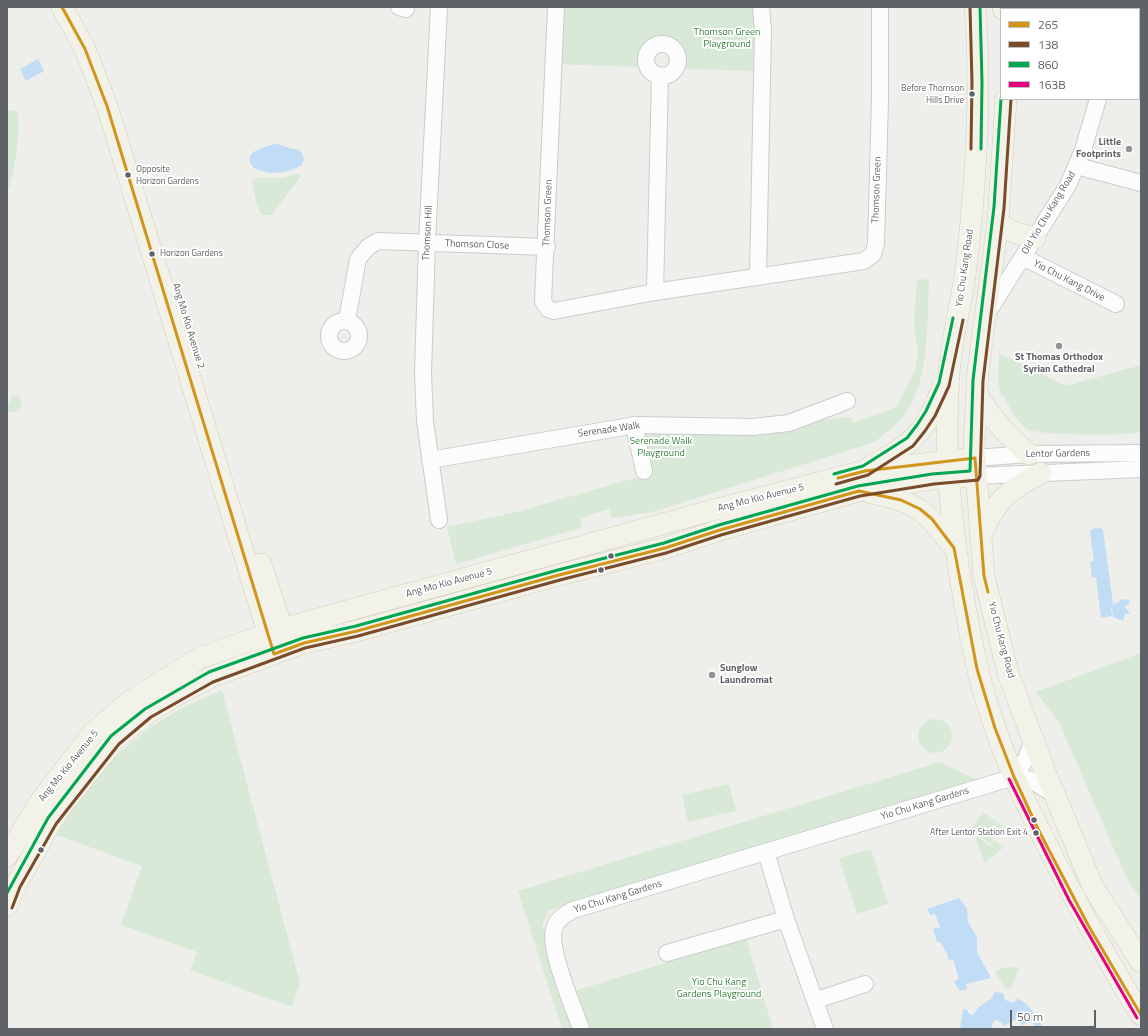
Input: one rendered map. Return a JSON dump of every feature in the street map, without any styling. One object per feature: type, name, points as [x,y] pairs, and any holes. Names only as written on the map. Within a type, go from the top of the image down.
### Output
[{"type":"main road","name":"Ang Mo Kio Avenue 2","points":[[62,7],[85,49],[105,100],[214,434]]},
{"type":"main road","name":"Ang Mo Kio Avenue 2","points":[[78,7],[97,44],[119,102],[214,434],[281,652]]},
{"type":"main road","name":"Yio Chu Kang Road","points":[[975,7],[977,82],[976,166],[963,289],[949,371],[946,435],[954,548],[978,669],[995,728],[1014,777],[1038,829],[1088,925],[1141,1015]]},
{"type":"main road","name":"Yio Chu Kang Road","points":[[1006,100],[998,222],[984,319],[977,392],[975,467],[982,533],[984,576],[1008,673],[1055,795],[1093,887],[1141,962]]},
{"type":"main road","points":[[998,222],[1004,228],[1035,238]]},
{"type":"main road","points":[[865,471],[910,442],[916,435],[930,416],[949,371]]},
{"type":"main road","points":[[977,392],[994,421],[1014,442],[1029,454]]},
{"type":"main road","name":"Ang Mo Kio Avenue 5","points":[[7,856],[42,799],[93,733],[130,701],[200,658],[274,631],[717,509],[865,471],[975,467]]},
{"type":"main road","name":"Ang Mo Kio Avenue 5","points":[[7,906],[42,837],[56,816],[115,740],[148,713],[211,677],[304,643],[357,631],[551,577],[665,548],[720,530],[858,491],[948,469]]},
{"type":"main road","points":[[982,533],[991,512],[1002,498],[1015,487],[1042,472]]},
{"type":"main road","points":[[858,491],[885,495],[920,509],[932,519],[954,548]]},
{"type":"street","name":"Thomson Hill","points":[[430,460],[425,421],[423,372],[427,242],[439,7]]},
{"type":"street","name":"Thomson Green","points":[[556,7],[544,301],[548,309],[558,310],[655,292],[864,261],[873,254],[876,244],[880,99],[880,7]]},
{"type":"street","points":[[758,276],[763,30],[761,7]]},
{"type":"street","points":[[655,292],[660,75]]},
{"type":"street","name":"Old Yio Chu Kang Road","points":[[984,319],[1068,185],[1077,166],[1098,100]]},
{"type":"street","points":[[1077,166],[1141,183]]},
{"type":"street","name":"Thomson Close","points":[[347,320],[358,259],[368,246],[378,241],[547,247]]},
{"type":"street","name":"Yio Chu Kang Drive","points":[[1023,258],[1116,304]]},
{"type":"street","name":"Serenade Walk","points":[[430,460],[634,425],[753,428],[789,423],[847,401]]},
{"type":"street","points":[[634,425],[644,471]]},
{"type":"street","name":"Lentor Gardens","points":[[975,467],[1029,454],[1141,453]]},
{"type":"street","points":[[430,460],[439,520]]},
{"type":"street","name":"Lentor Gardens","points":[[975,467],[1042,472],[1141,469]]},
{"type":"street","points":[[1014,777],[1026,759],[1033,740]]},
{"type":"street","name":"Yio Chu Kang Gardens","points":[[581,1029],[553,944],[554,928],[561,917],[572,910],[1014,777],[1031,780],[1055,795]]},
{"type":"street","points":[[766,852],[786,919],[816,1000],[825,1029]]},
{"type":"street","points":[[667,953],[786,919]]},
{"type":"street","points":[[816,1000],[865,984]]},
{"type":"green space","name":"Thomson Green Playground","points":[[554,7],[758,7],[759,71],[682,69],[682,57],[676,45],[661,39],[651,42],[647,46],[643,54],[643,67],[552,64]]},
{"type":"green space","points":[[13,110],[17,111],[19,127],[12,176],[7,191],[7,112]]},
{"type":"green space","points":[[299,173],[301,176],[271,215],[262,215],[257,205],[252,181],[257,178],[283,178]]},
{"type":"green space","name":"Serenade Walk Playground","points":[[929,279],[927,333],[918,389],[911,405],[902,418],[875,442],[652,512],[612,518],[609,509],[581,518],[581,528],[456,564],[447,527],[516,512],[642,476],[636,425],[789,423],[851,417],[853,423],[897,407],[915,370],[918,353],[914,321],[917,280]]},
{"type":"green space","points":[[999,353],[1066,386],[1141,365],[1141,432],[1082,435],[1048,433],[1027,429],[1014,414],[1004,396],[1001,395],[998,383]]},
{"type":"green space","points":[[12,395],[18,396],[22,402],[19,410],[12,413],[7,411]]},
{"type":"green space","points":[[1141,653],[1141,900],[1127,879],[1059,722],[1036,692]]},
{"type":"green space","points":[[222,690],[300,983],[292,1007],[190,970],[197,952],[121,925],[142,866],[51,833],[103,767],[148,729],[180,709]]},
{"type":"green space","points":[[932,719],[938,719],[947,724],[951,730],[951,742],[947,748],[938,753],[932,753],[923,748],[918,739],[918,733],[923,724]]},
{"type":"green space","points":[[940,762],[978,780],[549,910],[542,925],[574,1029],[562,1029],[518,891]]},
{"type":"green space","points":[[729,784],[736,811],[688,822],[682,795]]},
{"type":"green space","points":[[983,812],[1003,826],[990,843],[971,829]]},
{"type":"green space","points":[[978,837],[990,846],[994,840],[1004,847],[985,863],[976,840]]},
{"type":"green space","points":[[871,849],[888,904],[857,914],[839,858]]},
{"type":"green space","name":"Yio Chu Kang Gardens Playground","points":[[746,938],[773,1029],[582,1029],[571,992]]},
{"type":"green space","points":[[1002,968],[1019,968],[1011,988],[1005,989],[995,971]]},
{"type":"water","points":[[38,59],[44,71],[26,81],[20,69]]},
{"type":"water","points":[[273,144],[299,150],[304,158],[302,165],[278,173],[265,172],[253,167],[250,162],[251,154],[259,149]]},
{"type":"water","points":[[1101,528],[1103,530],[1113,604],[1111,608],[1112,616],[1101,618],[1096,577],[1092,578],[1090,562],[1094,561],[1090,532],[1092,529]]},
{"type":"water","points":[[1121,599],[1129,600],[1130,602],[1125,607],[1130,614],[1125,614],[1123,621],[1113,617],[1112,608],[1113,604],[1117,603]]},
{"type":"water","points":[[959,898],[967,908],[968,922],[977,937],[977,952],[991,978],[966,984],[967,989],[960,991],[954,982],[959,979],[953,959],[949,960],[947,953],[940,942],[937,942],[933,929],[940,927],[935,914],[930,915],[927,909]]},
{"type":"water","points":[[995,992],[1003,993],[1005,1000],[1014,1003],[1017,999],[1025,1003],[1033,1011],[1044,1029],[1037,1029],[1032,1021],[1023,1025],[1015,1020],[1004,1026],[1001,1022],[995,1020],[992,1024],[992,1029],[960,1029],[963,1009],[968,1010],[968,1013],[973,1015],[979,1007],[991,999]]},
{"type":"transit line","name":"265","points":[[62,7],[85,49],[107,106],[274,654],[304,643],[357,631],[559,575],[665,548],[720,530],[859,491],[901,500],[920,509],[932,519],[954,548],[977,669],[995,728],[1014,777],[1038,829],[1088,925],[1141,1015]]},
{"type":"transit line","name":"138","points":[[970,7],[972,82],[971,149]]},
{"type":"transit line","name":"860","points":[[980,7],[982,82],[981,149]]},
{"type":"transit line","name":"860","points":[[7,893],[48,818],[111,736],[145,709],[209,672],[303,638],[356,626],[558,570],[664,543],[719,525],[858,486],[932,474],[970,471],[973,380],[994,207],[1001,100]]},
{"type":"transit line","name":"138","points":[[12,908],[20,887],[56,824],[119,744],[151,717],[213,682],[305,648],[358,636],[560,580],[666,553],[721,535],[860,496],[934,484],[978,480],[980,476],[983,381],[1004,208],[1011,100]]},
{"type":"transit line","name":"860","points":[[834,474],[863,466],[907,438],[917,425],[926,411],[939,383],[953,318]]},
{"type":"transit line","name":"138","points":[[836,484],[868,475],[913,446],[925,431],[935,416],[949,386],[963,320]]},
{"type":"transit line","name":"265","points":[[838,478],[865,471],[975,458],[984,576],[988,592]]},
{"type":"transit line","name":"163B","points":[[1009,779],[1069,900],[1137,1018]]},
{"type":"place","name":"Before Thomson Hills Drive","points":[[972,94]]},
{"type":"place","name":"Little Footprints","points":[[1129,149]]},
{"type":"place","name":"Opposite Horizon Gardens","points":[[128,175]]},
{"type":"place","name":"Horizon Gardens","points":[[152,254]]},
{"type":"place","name":"St Thomas Orthodox Syrian Cathedral","points":[[1059,346]]},
{"type":"place","name":"Sunglow Laundromat","points":[[712,675]]},
{"type":"place","name":"After Lentor Station Exit 4","points":[[1036,833]]}]
